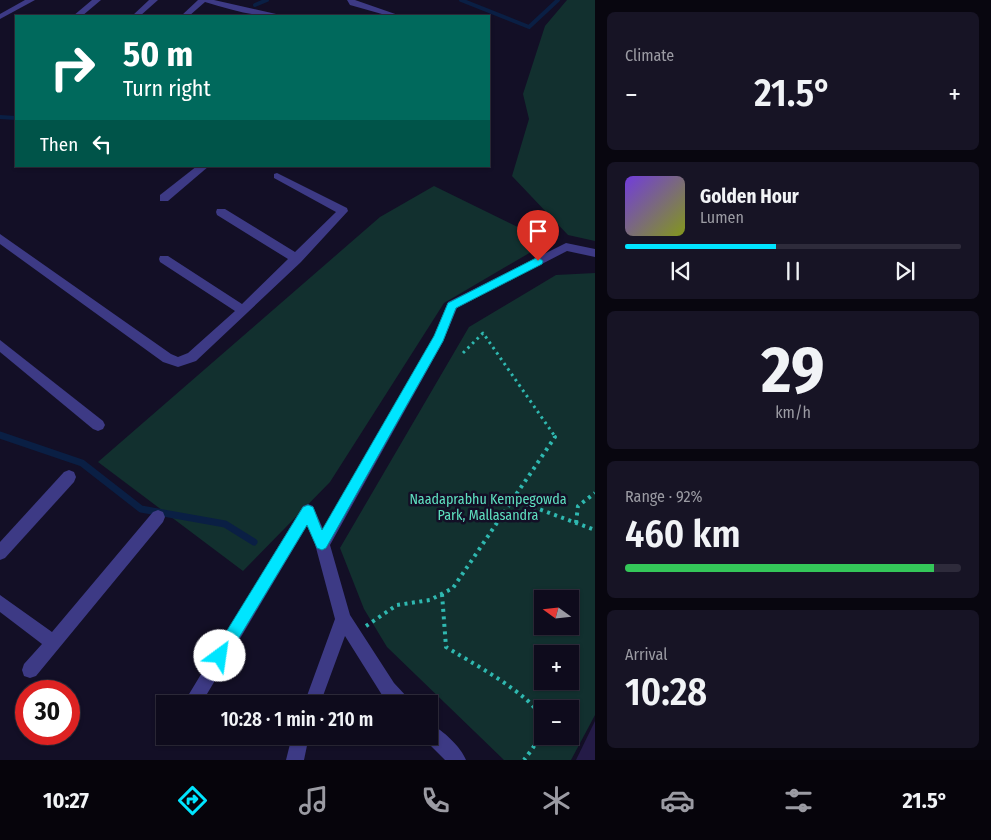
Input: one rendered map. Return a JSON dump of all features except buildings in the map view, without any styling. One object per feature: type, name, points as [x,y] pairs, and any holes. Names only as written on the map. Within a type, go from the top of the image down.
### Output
[{"type":"street","points":[[0,17],[31,0]]},
{"type":"street","points":[[78,15],[97,0]]},
{"type":"street","points":[[137,15],[154,0]]},
{"type":"street","points":[[186,15],[204,0],[241,10],[274,15]]},
{"type":"street","points":[[351,0],[353,3],[394,15]]},
{"type":"street","points":[[164,198],[203,167]]},
{"type":"street","points":[[0,238],[166,358],[178,362],[192,357],[297,259],[343,211],[277,176]]},
{"type":"street","points":[[221,212],[297,259]]},
{"type":"street","points":[[322,544],[439,338],[452,306],[566,248],[595,253]]},
{"type":"street","points":[[164,259],[242,311]]},
{"type":"street","points":[[0,345],[98,425]]},
{"type":"street","points":[[0,553],[69,477]]},
{"type":"street","points":[[196,695],[308,511],[322,544],[343,619],[393,695]]},
{"type":"street","points":[[30,670],[158,517]]},
{"type":"street","points":[[0,603],[54,643]]},
{"type":"street","points":[[315,695],[343,619]]},
{"type":"street","points":[[438,741],[456,760]]},
{"type":"street","points":[[295,760],[299,745]]},
{"type":"path","points":[[353,634],[397,606],[430,600],[453,588],[555,437],[483,333],[463,352]]},
{"type":"path","points":[[576,523],[578,506],[595,493]]},
{"type":"path","points":[[512,499],[595,530]]},
{"type":"path","points":[[442,594],[446,647],[530,702],[542,718],[540,736],[524,760]]},
{"type":"green space","points":[[567,0],[595,0],[595,241],[568,235],[512,176],[529,119],[523,94],[545,26]]},
{"type":"green space","points":[[434,186],[530,233],[543,245],[444,303],[330,482],[243,571],[98,462],[380,217]]},
{"type":"green space","name":"Naadaprabhu Kempegowda Park, Mallasandra","points":[[595,273],[595,715],[579,745],[571,760],[504,760],[387,647],[364,609],[340,548],[469,327],[556,275]]},
{"type":"waterway","points":[[255,5],[267,0]]},
{"type":"waterway","points":[[461,0],[529,27],[558,0]]},
{"type":"waterway","points":[[0,117],[15,118]]},
{"type":"waterway","points":[[0,435],[82,463],[141,509],[225,524],[254,542]]},
{"type":"route","points":[[220,656],[308,511],[322,544],[439,338],[452,306],[538,261]]}]
